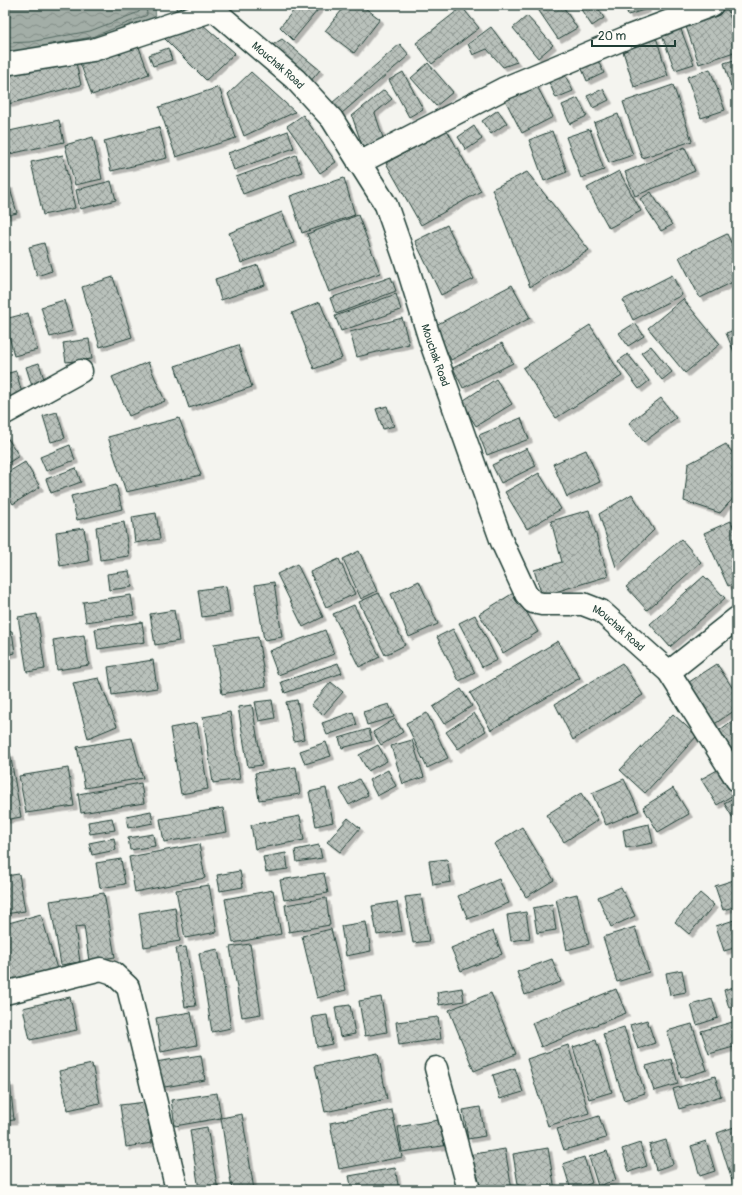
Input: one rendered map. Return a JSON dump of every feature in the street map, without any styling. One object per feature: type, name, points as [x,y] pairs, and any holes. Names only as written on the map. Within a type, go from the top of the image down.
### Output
[{"type":"street","points":[[359,163],[503,89],[630,36],[712,5]]},
{"type":"street","points":[[5,64],[93,50],[212,8]]},
{"type":"street","name":"Mouchak Road","points":[[212,8],[295,79],[332,119],[386,205],[406,262],[430,340],[472,461],[502,542],[526,594],[533,602],[542,604],[583,604],[601,611],[669,672],[737,780]]},
{"type":"street","points":[[5,412],[81,371]]},
{"type":"street","points":[[669,672],[737,618]]},
{"type":"street","points":[[5,993],[101,969],[112,973],[128,987],[177,1190]]},
{"type":"street","points":[[436,1068],[469,1190]]},
{"type":"water","points":[[5,5],[155,5],[156,22],[94,46],[5,58]]},
{"type":"building","points":[[174,5],[200,5],[181,16]]},
{"type":"building","points":[[298,5],[322,5],[293,40],[280,27]]},
{"type":"building","points":[[346,5],[361,5],[380,19],[354,53],[325,31]]},
{"type":"building","points":[[535,5],[562,5],[577,28],[558,39]]},
{"type":"building","points":[[578,5],[596,5],[604,18],[592,26]]},
{"type":"building","points":[[625,5],[646,5],[647,9],[628,15]]},
{"type":"building","points":[[726,5],[737,37],[737,51],[699,64],[683,18]]},
{"type":"building","points":[[737,6],[737,19],[732,8]]},
{"type":"building","points":[[462,7],[479,28],[432,64],[416,43]]},
{"type":"building","points":[[527,16],[553,45],[538,58],[513,28]]},
{"type":"building","points":[[202,24],[235,53],[206,80],[164,38]]},
{"type":"building","points":[[491,27],[517,62],[503,67],[487,49],[473,55],[468,44]]},
{"type":"building","points":[[680,27],[694,64],[675,70],[661,33]]},
{"type":"building","points":[[656,37],[668,76],[634,87],[622,48]]},
{"type":"building","points":[[282,39],[320,70],[309,83],[266,49]]},
{"type":"building","points":[[137,42],[149,74],[92,95],[80,63]]},
{"type":"building","points":[[400,44],[409,55],[341,114],[332,103]]},
{"type":"building","points":[[168,48],[172,60],[153,66],[149,55]]},
{"type":"building","points":[[595,55],[604,73],[587,81],[579,62]]},
{"type":"building","points":[[75,58],[81,85],[8,104],[5,92],[5,76]]},
{"type":"building","points":[[737,59],[737,99],[735,100],[724,63]]},
{"type":"building","points":[[428,63],[453,92],[436,106],[411,78]]},
{"type":"building","points":[[710,69],[725,110],[701,118],[687,77]]},
{"type":"building","points":[[251,72],[295,112],[244,136],[228,94]]},
{"type":"building","points":[[403,72],[423,109],[409,117],[389,80]]},
{"type":"building","points":[[564,73],[573,91],[556,98],[548,80]]},
{"type":"building","points":[[535,82],[553,117],[522,133],[504,98]]},
{"type":"building","points":[[673,85],[692,141],[642,158],[623,102]]},
{"type":"building","points":[[219,87],[236,138],[176,157],[159,107]]},
{"type":"building","points":[[603,89],[609,100],[593,108],[587,96]]},
{"type":"building","points":[[384,90],[392,99],[375,113],[385,144],[364,151],[352,116]]},
{"type":"building","points":[[578,98],[587,116],[570,124],[562,105]]},
{"type":"building","points":[[498,110],[507,123],[491,134],[482,121]]},
{"type":"building","points":[[618,114],[633,155],[609,163],[594,123]]},
{"type":"building","points":[[303,115],[336,162],[320,173],[287,126]]},
{"type":"building","points":[[59,120],[64,142],[5,155],[5,132]]},
{"type":"building","points":[[474,126],[482,139],[466,150],[458,137]]},
{"type":"building","points":[[159,127],[167,158],[111,171],[104,141]]},
{"type":"building","points":[[590,129],[604,170],[581,178],[566,137]]},
{"type":"building","points":[[447,130],[481,191],[421,225],[386,163]]},
{"type":"building","points":[[288,131],[294,148],[234,170],[228,153]]},
{"type":"building","points":[[552,131],[567,172],[544,181],[529,140]]},
{"type":"building","points":[[93,137],[102,179],[75,185],[65,145]]},
{"type":"building","points":[[685,147],[695,171],[635,196],[625,172]]},
{"type":"building","points":[[63,155],[75,208],[43,215],[31,162]]},
{"type":"building","points":[[296,155],[302,172],[243,194],[236,177]]},
{"type":"building","points":[[619,171],[641,211],[609,228],[587,188]]},
{"type":"building","points":[[527,172],[589,250],[530,287],[492,189]]},
{"type":"building","points":[[344,178],[355,215],[302,233],[290,196]]},
{"type":"building","points":[[111,181],[116,200],[80,209],[76,190]]},
{"type":"building","points":[[9,185],[17,213],[5,216],[5,186]]},
{"type":"building","points":[[651,192],[672,225],[661,231],[640,199]]},
{"type":"building","points":[[282,212],[294,243],[241,263],[229,233]]},
{"type":"building","points":[[358,215],[380,273],[329,292],[307,234]]},
{"type":"building","points":[[447,225],[474,279],[441,295],[415,241]]},
{"type":"building","points":[[727,234],[737,255],[737,280],[700,298],[679,257]]},
{"type":"building","points":[[44,243],[52,271],[37,276],[29,247]]},
{"type":"building","points":[[258,265],[265,285],[221,300],[215,279]]},
{"type":"building","points":[[672,275],[682,295],[633,320],[623,300]]},
{"type":"building","points":[[113,277],[132,337],[100,347],[82,287]]},
{"type":"building","points":[[391,277],[396,291],[336,314],[330,298]]},
{"type":"building","points":[[512,285],[530,318],[451,360],[434,326]]},
{"type":"building","points":[[396,294],[401,310],[341,331],[335,316]]},
{"type":"building","points":[[683,299],[720,344],[685,373],[648,328]]},
{"type":"building","points":[[64,300],[73,331],[50,337],[41,307]]},
{"type":"building","points":[[320,302],[342,358],[314,369],[292,313]]},
{"type":"building","points":[[28,313],[37,350],[14,356],[5,319]]},
{"type":"building","points":[[402,318],[409,344],[357,357],[350,332]]},
{"type":"building","points":[[635,323],[644,336],[628,346],[619,333]]},
{"type":"building","points":[[590,325],[622,376],[556,418],[523,368]]},
{"type":"building","points":[[737,329],[737,359],[726,333]]},
{"type":"building","points":[[89,339],[92,359],[66,362],[63,343]]},
{"type":"building","points":[[502,343],[513,363],[463,388],[453,368]]},
{"type":"building","points":[[238,345],[252,387],[189,408],[175,366]]},
{"type":"building","points":[[651,346],[672,372],[662,380],[641,353]]},
{"type":"building","points":[[628,354],[649,381],[639,389],[618,361]]},
{"type":"building","points":[[148,362],[165,401],[129,416],[112,377]]},
{"type":"building","points":[[39,363],[49,395],[36,399],[26,367]]},
{"type":"building","points":[[16,371],[23,397],[10,401],[5,384],[5,374]]},
{"type":"building","points":[[496,379],[512,404],[476,426],[461,402]]},
{"type":"building","points":[[661,398],[676,418],[644,442],[629,423]]},
{"type":"building","points":[[387,406],[394,426],[383,429],[376,409]]},
{"type":"building","points":[[57,412],[65,438],[51,442],[43,416]]},
{"type":"building","points":[[179,418],[201,475],[126,492],[108,437]]},
{"type":"building","points":[[521,418],[529,439],[487,455],[479,435]]},
{"type":"building","points":[[737,433],[737,449],[730,439]]},
{"type":"building","points":[[5,434],[19,456],[5,465]]},
{"type":"building","points":[[726,444],[737,459],[737,494],[720,513],[684,501],[688,464]]},
{"type":"building","points":[[70,445],[75,460],[46,471],[40,457]]},
{"type":"building","points":[[527,448],[536,466],[501,483],[492,465]]},
{"type":"building","points":[[586,450],[600,482],[567,497],[553,464]]},
{"type":"building","points":[[25,462],[40,487],[13,504],[5,490],[5,474]]},
{"type":"building","points":[[76,468],[81,482],[51,493],[46,479]]},
{"type":"building","points":[[539,473],[561,509],[527,529],[505,492]]},
{"type":"building","points":[[116,485],[122,509],[77,520],[71,496]]},
{"type":"building","points":[[632,494],[654,530],[616,567],[599,514]]},
{"type":"building","points":[[589,510],[608,576],[542,596],[534,570],[562,562],[551,521]]},
{"type":"building","points":[[156,513],[160,539],[135,543],[132,517]]},
{"type":"building","points":[[731,521],[737,535],[737,582],[728,586],[704,533]]},
{"type":"building","points":[[124,522],[129,556],[100,560],[96,527]]},
{"type":"building","points":[[84,528],[89,561],[60,566],[56,532]]},
{"type":"building","points":[[681,539],[701,562],[647,610],[626,587]]},
{"type":"building","points":[[359,551],[377,591],[361,599],[343,559]]},
{"type":"building","points":[[339,559],[355,594],[326,607],[310,572]]},
{"type":"building","points":[[297,564],[323,617],[303,627],[277,574]]},
{"type":"building","points":[[129,571],[132,587],[109,590],[107,574]]},
{"type":"building","points":[[704,576],[725,598],[670,647],[650,624]]},
{"type":"building","points":[[419,581],[438,624],[409,637],[391,594]]},
{"type":"building","points":[[274,582],[282,637],[264,640],[255,585]]},
{"type":"building","points":[[226,586],[230,613],[202,617],[198,590]]},
{"type":"building","points":[[515,592],[538,632],[503,653],[479,614]]},
{"type":"building","points":[[379,593],[405,645],[385,655],[359,602]]},
{"type":"building","points":[[131,595],[134,615],[86,622],[83,602]]},
{"type":"building","points":[[354,605],[380,657],[359,667],[333,614]]},
{"type":"building","points":[[174,610],[179,641],[155,645],[150,614]]},
{"type":"building","points":[[37,614],[45,669],[27,672],[18,617]]},
{"type":"building","points":[[475,615],[497,660],[482,667],[459,623]]},
{"type":"building","points":[[142,622],[145,642],[98,649],[95,629]]},
{"type":"building","points":[[453,629],[475,673],[459,681],[437,637]]},
{"type":"building","points":[[325,630],[334,654],[278,675],[269,651]]},
{"type":"building","points":[[12,631],[15,653],[5,655],[5,632]]},
{"type":"building","points":[[84,635],[89,665],[57,670],[53,640]]},
{"type":"building","points":[[258,637],[266,686],[222,694],[214,644]]},
{"type":"building","points":[[558,641],[580,678],[491,730],[470,693]]},
{"type":"building","points":[[153,660],[157,688],[112,695],[108,667]]},
{"type":"building","points":[[338,663],[342,673],[285,693],[281,682]]},
{"type":"building","points":[[622,663],[643,695],[573,740],[555,704]]},
{"type":"building","points":[[717,664],[737,695],[737,709],[713,725],[686,684]]},
{"type":"building","points":[[99,678],[117,726],[88,738],[73,683]]},
{"type":"building","points":[[331,682],[343,692],[323,715],[311,705]]},
{"type":"building","points":[[461,689],[472,706],[444,724],[433,707]]},
{"type":"building","points":[[272,700],[275,718],[259,721],[255,702]]},
{"type":"building","points":[[297,700],[304,739],[294,741],[286,702]]},
{"type":"building","points":[[389,704],[394,717],[367,725],[363,712]]},
{"type":"building","points":[[252,705],[262,765],[248,767],[238,707]]},
{"type":"building","points":[[230,712],[240,779],[213,783],[203,717]]},
{"type":"building","points":[[353,712],[357,725],[327,735],[322,723]]},
{"type":"building","points":[[427,713],[448,758],[427,768],[406,723]]},
{"type":"building","points":[[474,713],[486,731],[458,749],[446,732]]},
{"type":"building","points":[[673,714],[697,736],[645,793],[620,770]]},
{"type":"building","points":[[737,717],[737,746],[730,752],[716,733]]},
{"type":"building","points":[[395,719],[403,732],[381,745],[373,732]]},
{"type":"building","points":[[197,723],[208,789],[181,794],[170,728]]},
{"type":"building","points":[[369,729],[372,740],[342,748],[339,738]]},
{"type":"building","points":[[132,738],[143,778],[85,788],[77,747]]},
{"type":"building","points":[[412,740],[424,777],[403,784],[391,746]]},
{"type":"building","points":[[326,742],[331,756],[305,764],[300,751]]},
{"type":"building","points":[[378,745],[387,761],[368,771],[359,755]]},
{"type":"building","points":[[10,753],[21,817],[5,820],[5,754]]},
{"type":"building","points":[[296,767],[300,794],[259,800],[255,773]]},
{"type":"building","points":[[68,768],[74,806],[26,813],[19,776]]},
{"type":"building","points":[[721,768],[736,793],[717,805],[701,779]]},
{"type":"building","points":[[388,770],[396,786],[377,796],[369,780]]},
{"type":"building","points":[[359,779],[368,795],[349,805],[340,789]]},
{"type":"building","points":[[624,779],[639,811],[606,825],[592,793]]},
{"type":"building","points":[[141,783],[144,803],[81,813],[78,794]]},
{"type":"building","points":[[326,788],[333,822],[316,826],[309,792]]},
{"type":"building","points":[[673,788],[689,814],[658,832],[643,807]]},
{"type":"building","points":[[581,793],[598,820],[564,842],[546,815]]},
{"type":"building","points":[[737,796],[737,825],[724,803]]},
{"type":"building","points":[[223,808],[227,832],[164,842],[160,819]]},
{"type":"building","points":[[151,811],[153,823],[128,828],[126,816]]},
{"type":"building","points":[[300,816],[304,840],[255,849],[251,825]]},
{"type":"building","points":[[112,818],[115,830],[90,834],[88,822]]},
{"type":"building","points":[[348,818],[360,828],[340,852],[327,842]]},
{"type":"building","points":[[649,824],[653,843],[626,848],[623,830]]},
{"type":"building","points":[[522,827],[554,880],[526,897],[494,844]]},
{"type":"building","points":[[153,834],[155,846],[130,850],[128,838]]},
{"type":"building","points":[[114,838],[116,850],[92,855],[89,843]]},
{"type":"building","points":[[199,844],[205,878],[135,892],[129,857]]},
{"type":"building","points":[[319,845],[322,858],[297,862],[295,850]]},
{"type":"building","points":[[286,853],[288,869],[266,872],[263,857]]},
{"type":"building","points":[[121,859],[125,884],[100,888],[96,863]]},
{"type":"building","points":[[447,859],[451,882],[433,885],[429,861]]},
{"type":"building","points":[[240,871],[243,887],[220,891],[217,875]]},
{"type":"building","points":[[324,873],[328,893],[284,900],[280,880]]},
{"type":"building","points":[[19,874],[25,911],[5,914],[5,876]]},
{"type":"building","points":[[499,879],[509,903],[468,919],[458,896]]},
{"type":"building","points":[[737,879],[737,906],[723,910],[715,886]]},
{"type":"building","points":[[209,885],[217,932],[185,938],[176,890]]},
{"type":"building","points":[[621,887],[635,916],[611,927],[598,897]]},
{"type":"building","points":[[273,890],[281,934],[233,943],[225,899]]},
{"type":"building","points":[[104,893],[115,957],[89,961],[84,926],[75,927],[80,962],[61,965],[50,901]]},
{"type":"building","points":[[700,893],[714,905],[689,934],[675,922]]},
{"type":"building","points":[[577,894],[589,944],[567,950],[556,899]]},
{"type":"building","points":[[421,895],[429,941],[413,943],[405,897]]},
{"type":"building","points":[[326,898],[330,925],[289,932],[285,905]]},
{"type":"building","points":[[397,902],[402,931],[377,935],[372,906]]},
{"type":"building","points":[[552,904],[556,930],[537,933],[533,908]]},
{"type":"building","points":[[175,907],[180,941],[144,947],[139,913]]},
{"type":"building","points":[[526,912],[530,938],[511,941],[507,915]]},
{"type":"building","points":[[41,914],[57,969],[5,984],[5,924]]},
{"type":"building","points":[[737,919],[737,947],[724,951],[716,926]]},
{"type":"building","points":[[366,922],[371,951],[346,956],[341,926]]},
{"type":"building","points":[[635,927],[649,972],[617,982],[603,937]]},
{"type":"building","points":[[331,929],[346,990],[317,998],[302,936]]},
{"type":"building","points":[[493,931],[502,954],[461,971],[451,948]]},
{"type":"building","points":[[250,944],[261,1014],[242,1017],[230,947]]},
{"type":"building","points":[[186,947],[196,1006],[185,1007],[176,948]]},
{"type":"building","points":[[218,949],[231,1028],[212,1032],[199,953]]},
{"type":"building","points":[[552,959],[561,982],[525,995],[517,972]]},
{"type":"building","points":[[682,970],[686,992],[670,995],[666,973]]},
{"type":"building","points":[[737,986],[737,1006],[729,1008],[724,990]]},
{"type":"building","points":[[462,988],[464,1001],[439,1005],[437,992]]},
{"type":"building","points":[[616,989],[626,1013],[541,1047],[532,1023]]},
{"type":"building","points":[[491,993],[516,1054],[474,1071],[449,1010]]},
{"type":"building","points":[[70,997],[77,1030],[30,1040],[23,1008]]},
{"type":"building","points":[[381,997],[387,1032],[365,1036],[359,1001]]},
{"type":"building","points":[[712,999],[718,1018],[697,1025],[691,1005]]},
{"type":"building","points":[[350,1005],[355,1034],[340,1037],[335,1007]]},
{"type":"building","points":[[191,1012],[197,1045],[161,1052],[156,1018]]},
{"type":"building","points":[[327,1015],[332,1044],[317,1047],[312,1017]]},
{"type":"building","points":[[438,1017],[441,1039],[399,1045],[396,1022]]},
{"type":"building","points":[[647,1020],[655,1043],[638,1049],[630,1025]]},
{"type":"building","points":[[736,1021],[737,1046],[709,1054],[701,1031]]},
{"type":"building","points":[[692,1024],[707,1070],[681,1078],[667,1031]]},
{"type":"building","points":[[624,1027],[645,1093],[624,1100],[603,1034]]},
{"type":"building","points":[[596,1040],[612,1092],[589,1099],[573,1047]]},
{"type":"building","points":[[568,1045],[589,1113],[548,1126],[527,1059]]},
{"type":"building","points":[[378,1053],[387,1099],[325,1112],[315,1066]]},
{"type":"building","points":[[201,1055],[205,1080],[159,1088],[155,1062]]},
{"type":"building","points":[[671,1059],[678,1084],[654,1091],[646,1066]]},
{"type":"building","points":[[92,1064],[100,1103],[68,1110],[59,1071]]},
{"type":"building","points":[[515,1068],[523,1092],[500,1099],[493,1075]]},
{"type":"building","points":[[715,1076],[721,1096],[679,1109],[673,1089]]},
{"type":"building","points":[[10,1083],[14,1120],[5,1121],[5,1084]]},
{"type":"building","points":[[217,1093],[221,1118],[175,1126],[171,1100]]},
{"type":"building","points":[[146,1102],[152,1143],[126,1147],[120,1105]]},
{"type":"building","points":[[480,1107],[485,1136],[468,1139],[463,1110]]},
{"type":"building","points":[[392,1110],[402,1157],[339,1169],[330,1123]]},
{"type":"building","points":[[242,1114],[254,1190],[232,1190],[221,1118]]},
{"type":"building","points":[[599,1116],[606,1138],[564,1150],[557,1129]]},
{"type":"building","points":[[444,1119],[449,1145],[402,1152],[398,1127]]},
{"type":"building","points":[[737,1126],[737,1190],[735,1190],[717,1133]]},
{"type":"building","points":[[207,1127],[218,1190],[199,1190],[190,1130]]},
{"type":"building","points":[[666,1140],[673,1164],[656,1170],[649,1145]]},
{"type":"building","points":[[706,1141],[715,1171],[700,1176],[691,1146]]},
{"type":"building","points":[[640,1143],[647,1166],[629,1172],[622,1149]]},
{"type":"building","points":[[548,1148],[555,1190],[519,1190],[513,1154]]},
{"type":"building","points":[[505,1149],[512,1190],[474,1190],[468,1155]]},
{"type":"building","points":[[607,1151],[616,1180],[598,1186],[589,1157]]},
{"type":"building","points":[[584,1157],[592,1183],[571,1190],[563,1164]]},
{"type":"building","points":[[395,1168],[399,1190],[352,1190],[349,1176]]}]
